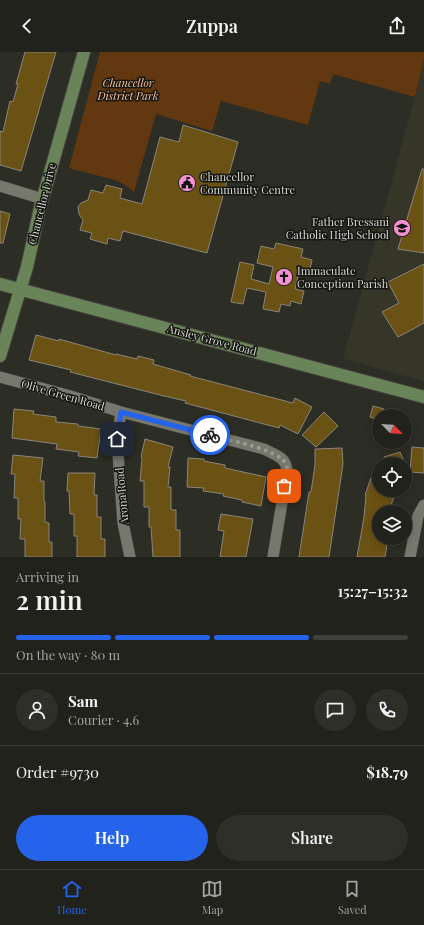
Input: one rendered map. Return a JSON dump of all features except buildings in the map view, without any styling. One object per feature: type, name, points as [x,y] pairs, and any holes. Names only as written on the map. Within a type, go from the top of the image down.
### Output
[{"type":"street","name":"Chancellor Drive","points":[[0,356],[20,289],[43,199],[84,52]]},
{"type":"street","points":[[0,186],[43,199]]},
{"type":"street","name":"Ansley Grove Road","points":[[0,284],[424,397]]},
{"type":"street","name":"Olive Green Road","points":[[0,377],[67,395],[121,412],[264,449],[282,458],[287,465],[287,472],[273,557]]},
{"type":"street","name":"Arona Road","points":[[121,412],[117,439],[123,523],[130,557]]},
{"type":"street","points":[[410,557],[418,516],[424,505]]},
{"type":"shaded area","name":"Father Bressani Catholic High School","points":[[424,59],[424,381],[343,359],[415,97]]},
{"type":"green space","name":"Chancellor District Park","points":[[100,52],[424,52],[424,59],[415,97],[333,74],[330,84],[320,81],[308,125],[221,101],[212,131],[156,114],[134,192],[118,181],[69,168]]},
{"type":"way so far","points":[[210,435],[264,449],[282,458],[287,465],[284,486]]},
{"type":"place","name":"Chancellor Community Centre","points":[[187,183]]},
{"type":"place","name":"Father Bressani Catholic High School","points":[[402,228]]},
{"type":"place","name":"Immaculate Conception Parish","points":[[284,277]]},
{"type":"route","points":[[117,439],[121,412],[210,435]]}]
